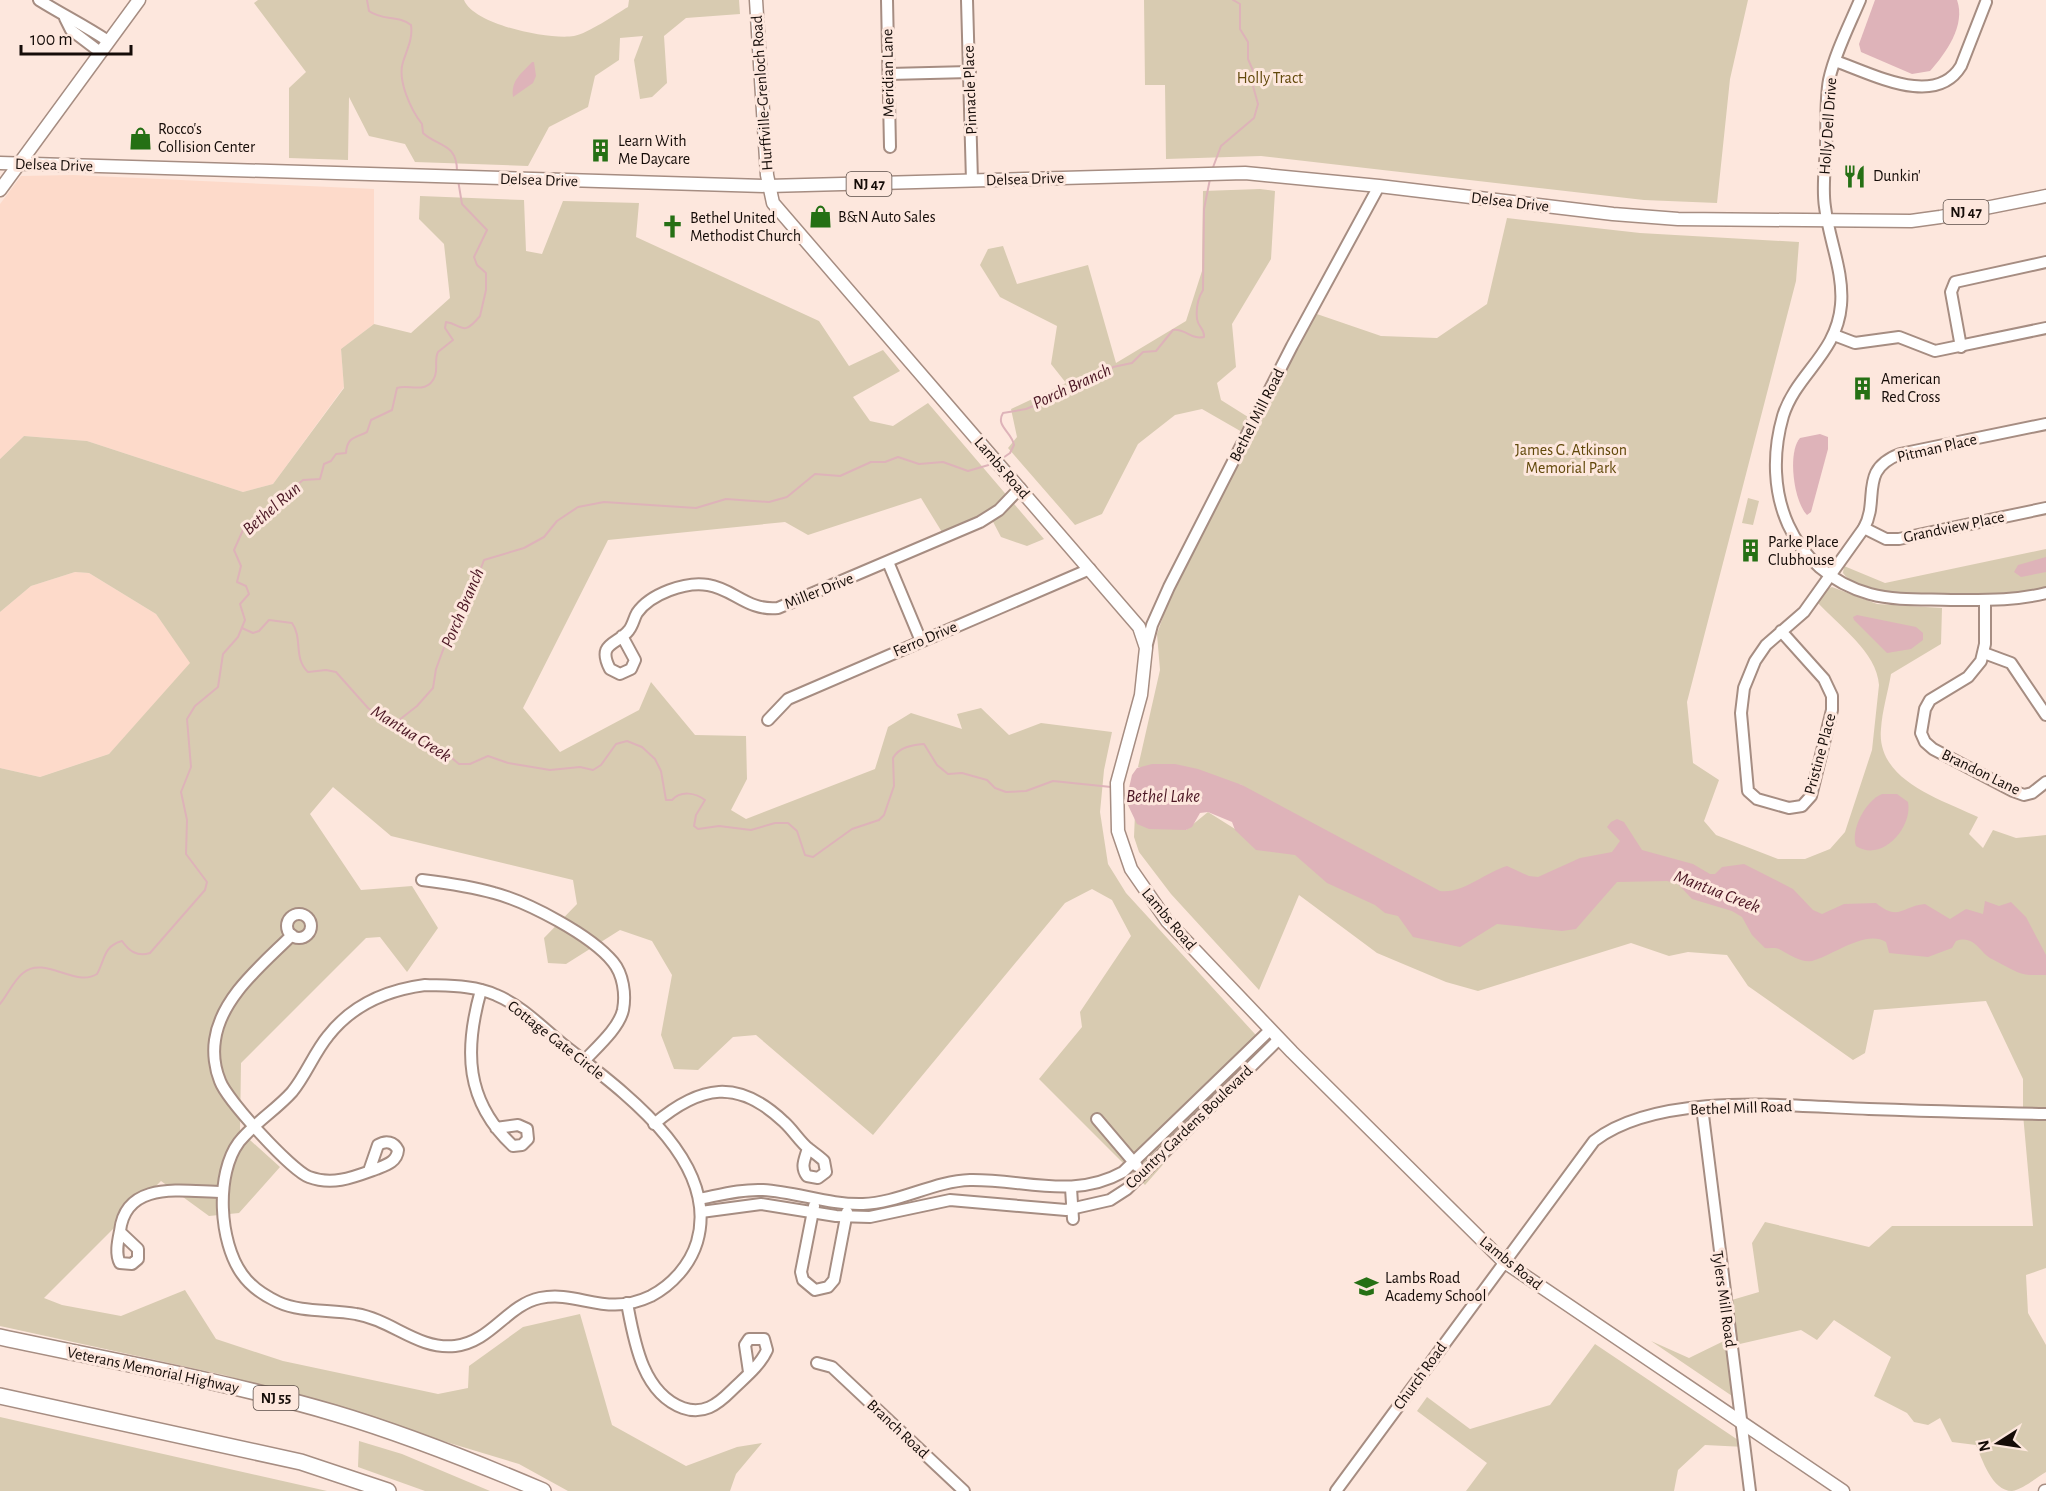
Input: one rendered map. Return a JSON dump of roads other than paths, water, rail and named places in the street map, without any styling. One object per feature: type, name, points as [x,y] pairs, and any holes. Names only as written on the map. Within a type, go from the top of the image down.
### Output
[{"type":"highway","name":"Veterans Memorial Highway","points":[[0,1336],[246,1390],[334,1413],[469,1459],[543,1491]]},
{"type":"highway","points":[[0,1396],[301,1462],[388,1491]]},
{"type":"main road","points":[[0,190],[139,0]]},
{"type":"main road","name":"Hurffville-Grenloch Road","points":[[756,0],[768,186]]},
{"type":"main road","name":"Delsea Drive","points":[[0,163],[768,186],[1245,173],[1379,186],[1613,214],[1678,219],[1911,221],[2046,196]]},
{"type":"main road","name":"Lambs Road","points":[[768,186],[773,203],[1133,618],[1146,648],[1141,695],[1116,792],[1118,831],[1123,850],[1143,890],[1167,921],[1270,1030],[1503,1261],[1843,1491]]},
{"type":"street","points":[[39,0],[65,18],[74,18],[104,46]]},
{"type":"street","name":"Meridian Lane","points":[[887,0],[890,147]]},
{"type":"street","name":"Pinnacle Place","points":[[968,0],[972,181]]},
{"type":"street","name":"Holly Dell Drive","points":[[1860,0],[1835,62],[1827,97],[1824,192],[1827,220],[1841,286],[1840,313],[1827,350],[1796,391],[1787,408],[1776,445],[1774,465],[1777,492],[1789,526],[1807,554],[1831,575],[1855,588],[1887,597],[1985,600],[2023,598],[2046,592]]},
{"type":"street","points":[[1835,62],[1912,88],[1940,85],[1957,73],[1989,1]]},
{"type":"street","points":[[889,74],[969,72]]},
{"type":"street","name":"Bethel Mill Road","points":[[1146,648],[1152,625],[1169,587],[1292,346],[1379,186]]},
{"type":"street","points":[[1961,347],[1951,292],[1955,282],[2046,262]]},
{"type":"street","points":[[1834,335],[1855,343],[1899,337],[1935,351],[2046,328]]},
{"type":"street","name":"Pitman Place","points":[[1831,575],[1864,528],[1869,515],[1870,489],[1873,479],[1882,465],[1890,459],[2046,424]]},
{"type":"street","name":"Miller Drive","points":[[622,636],[629,631],[637,612],[650,600],[683,586],[709,585],[751,606],[778,608],[980,522],[999,510],[1020,488]]},
{"type":"street","name":"Grandview Place","points":[[1864,528],[1881,537],[1899,539],[2046,508]]},
{"type":"street","points":[[888,562],[921,641]]},
{"type":"street","name":"Ferro Drive","points":[[768,720],[788,699],[1090,569]]},
{"type":"street","name":"Pristine Place","points":[[1781,631],[1827,683],[1833,702],[1811,796],[1802,806],[1792,808],[1754,797],[1747,788],[1741,713],[1744,688],[1758,656],[1781,631],[1804,612],[1831,575]]},
{"type":"street","points":[[1985,600],[1984,653],[2011,663],[2046,715]]},
{"type":"street","name":"Brandon Lane","points":[[1984,653],[1970,675],[1928,703],[1921,725],[1924,739],[1933,749],[2018,793],[2035,792],[2046,783]]},
{"type":"street","points":[[422,880],[465,886],[497,894],[584,937],[613,962],[621,977],[624,997],[622,1013],[611,1030],[584,1060]]},
{"type":"street","points":[[292,935],[248,979],[231,1001],[215,1039],[214,1054],[219,1080],[233,1103],[296,1169],[308,1176],[337,1181],[369,1171]]},
{"type":"street","name":"Cottage Gate Circle","points":[[424,985],[482,990],[498,996],[517,1008],[611,1082],[654,1124],[685,1161],[699,1199],[701,1212],[696,1245],[680,1273],[653,1295],[614,1306],[542,1298],[522,1306],[488,1334],[468,1343],[442,1346],[429,1344],[376,1319],[342,1311],[297,1308],[267,1297],[242,1275],[235,1260],[223,1192],[227,1164],[239,1143],[291,1093],[327,1036],[339,1023],[368,1003],[385,993],[424,985]]},
{"type":"street","points":[[482,990],[472,1022],[469,1054],[476,1092],[487,1116],[496,1128]]},
{"type":"street","name":"Country Gardens Boulevard","points":[[699,1199],[751,1190],[848,1203],[868,1203],[970,1180],[1071,1188],[1087,1186],[1113,1177],[1133,1162],[1270,1030]]},
{"type":"street","name":"Country Gardens Boulevard","points":[[701,1212],[761,1204],[846,1217],[870,1217],[950,1200],[1073,1214],[1110,1200],[1143,1173],[1279,1039]]},
{"type":"street","points":[[654,1124],[673,1108],[696,1096],[720,1091],[735,1092],[759,1101],[771,1110],[808,1148]]},
{"type":"street","name":"Bethel Mill Road","points":[[1503,1261],[1594,1141],[1608,1130],[1628,1121],[1702,1107],[1774,1105],[2046,1114]]},
{"type":"street","name":"Tylers Mill Road","points":[[1702,1107],[1750,1491]]},
{"type":"street","points":[[1097,1119],[1143,1173]]},
{"type":"street","points":[[1071,1188],[1073,1214]]},
{"type":"street","points":[[120,1232],[128,1205],[142,1195],[156,1192],[223,1192]]},
{"type":"street","points":[[918,1192],[922,1205]]},
{"type":"street","points":[[896,1197],[899,1210]]},
{"type":"street","points":[[815,1199],[801,1272],[803,1280],[815,1290],[828,1287],[834,1280],[848,1203]]},
{"type":"street","name":"Church Road","points":[[1336,1491],[1503,1261]]},
{"type":"street","points":[[627,1303],[640,1356],[653,1383],[668,1401],[688,1410],[710,1408],[719,1403],[749,1372]]},
{"type":"street","name":"Branch Road","points":[[817,1363],[832,1367],[964,1491]]},
{"type":"water","points":[[1875,0],[1957,0],[1959,19],[1957,29],[1948,47],[1930,71],[1912,74],[1861,52],[1859,44]]},
{"type":"water","points":[[534,62],[536,76],[533,83],[513,97],[515,82]]},
{"type":"water","points":[[1820,434],[1828,437],[1828,449],[1811,512],[1807,515],[1802,509],[1796,489],[1794,455],[1800,438]]},
{"type":"water","points":[[2046,557],[2046,572],[2021,577],[2014,572],[2018,565]]},
{"type":"water","points":[[1857,615],[1916,627],[1923,633],[1923,640],[1911,649],[1887,653],[1854,620],[1853,617]]},
{"type":"water","name":"Bethel Lake","points":[[1152,764],[1175,764],[1198,769],[1242,785],[1440,891],[1457,889],[1507,866],[1529,876],[1538,877],[1580,858],[1612,852],[1620,841],[1607,827],[1617,819],[1624,822],[1642,850],[1693,864],[1710,874],[1715,874],[1722,867],[1744,864],[1793,889],[1813,910],[1822,914],[1844,904],[1876,903],[1884,909],[1896,912],[1925,904],[1950,919],[1966,909],[1983,914],[1985,901],[1999,906],[2011,902],[2026,917],[2046,955],[2046,975],[2028,975],[2017,972],[1988,957],[1968,940],[1956,941],[1952,948],[1928,957],[1889,953],[1886,942],[1869,939],[1812,961],[1803,961],[1779,949],[1765,948],[1752,935],[1742,917],[1732,911],[1692,899],[1678,884],[1667,881],[1617,882],[1576,929],[1562,931],[1497,924],[1460,947],[1413,937],[1398,916],[1385,913],[1375,905],[1327,883],[1295,855],[1256,850],[1235,830],[1232,822],[1208,812],[1200,813],[1192,827],[1186,830],[1149,829],[1137,824],[1126,801],[1132,775],[1137,768]]},
{"type":"water","points":[[1882,794],[1897,794],[1908,802],[1906,822],[1894,840],[1876,850],[1866,850],[1856,846],[1857,824],[1870,802]]},
{"type":"waterway","name":"Bethel Run","points":[[367,0],[369,11],[374,14],[401,20],[411,25],[410,39],[402,69],[403,86],[422,124],[423,133],[450,150],[454,155],[457,171]]},
{"type":"waterway","name":"Porch Branch","points":[[1212,170],[1221,146],[1254,118],[1258,104],[1253,86],[1254,73],[1248,59],[1248,42],[1240,29],[1240,4],[1233,0]]},
{"type":"waterway","name":"Porch Branch","points":[[1000,460],[1010,453],[1014,445],[1002,425],[1003,413],[1026,409],[1101,377],[1113,367],[1132,363],[1143,352],[1156,351],[1173,330],[1195,337],[1204,337],[1198,322],[1197,311],[1203,290],[1204,209],[1210,179]]},
{"type":"waterway","name":"Bethel Run","points":[[0,1004],[20,976],[32,968],[50,969],[79,977],[88,977],[97,974],[105,954],[116,943],[122,941],[137,954],[150,953],[205,890],[207,882],[186,854],[187,820],[181,792],[191,767],[187,719],[195,706],[218,687],[223,654],[238,637],[245,620],[240,604],[249,594],[246,586],[237,582],[241,566],[234,550],[243,530],[303,480],[320,479],[324,464],[331,461],[336,454],[346,453],[350,441],[367,432],[371,420],[392,410],[397,388],[418,388],[432,382],[436,373],[438,352],[453,340],[445,328],[446,322],[466,328],[480,316],[486,290],[486,273],[477,265],[474,257],[487,230],[462,204],[458,180]]},
{"type":"waterway","name":"Porch Branch","points":[[394,724],[417,706],[433,688],[436,669],[453,623],[469,600],[484,560],[524,548],[544,537],[557,521],[578,507],[604,502],[696,508],[726,499],[769,502],[787,497],[815,474],[840,476],[871,462],[885,462],[898,457],[919,464],[943,462],[968,471],[992,464]]},
{"type":"waterway","name":"Mantua Creek","points":[[242,628],[253,633],[259,631],[269,620],[292,623],[297,635],[301,661],[308,672],[326,670],[336,672],[368,708],[385,720],[436,745],[459,764],[470,764],[488,756],[508,763],[550,770],[580,767],[593,770],[601,765],[616,744],[627,741],[642,747],[655,759],[661,771],[666,800],[672,800],[684,794],[705,800],[696,815],[694,826],[698,829],[719,826],[751,830],[775,823],[788,823],[797,831],[805,855],[813,857],[852,829],[879,820],[884,815],[894,786],[893,758],[899,751],[910,746],[924,744],[937,765],[948,774],[962,773],[987,780],[995,788],[1006,792],[1026,791],[1053,781],[1111,787]]},
{"type":"place","name":"Rocco's Collision Center","points":[[140,138]]},
{"type":"place","name":"Learn With Me Daycare","points":[[600,150]]},
{"type":"place","name":"Dunkin'","points":[[1855,176]]},
{"type":"place","name":"B&N Auto Sales","points":[[820,217]]},
{"type":"place","name":"Bethel United Methodist Church","points":[[672,227]]},
{"type":"place","name":"American Red Cross","points":[[1863,388]]},
{"type":"place","name":"Parke Place Clubhouse","points":[[1750,551]]},
{"type":"place","name":"Lambs Road Academy School","points":[[1367,1287]]},
{"type":"park label","name":"Holly Tract","points":[[1270,78]]},
{"type":"park label","name":"James G. Atkinson Memorial Park","points":[[1571,459]]}]
